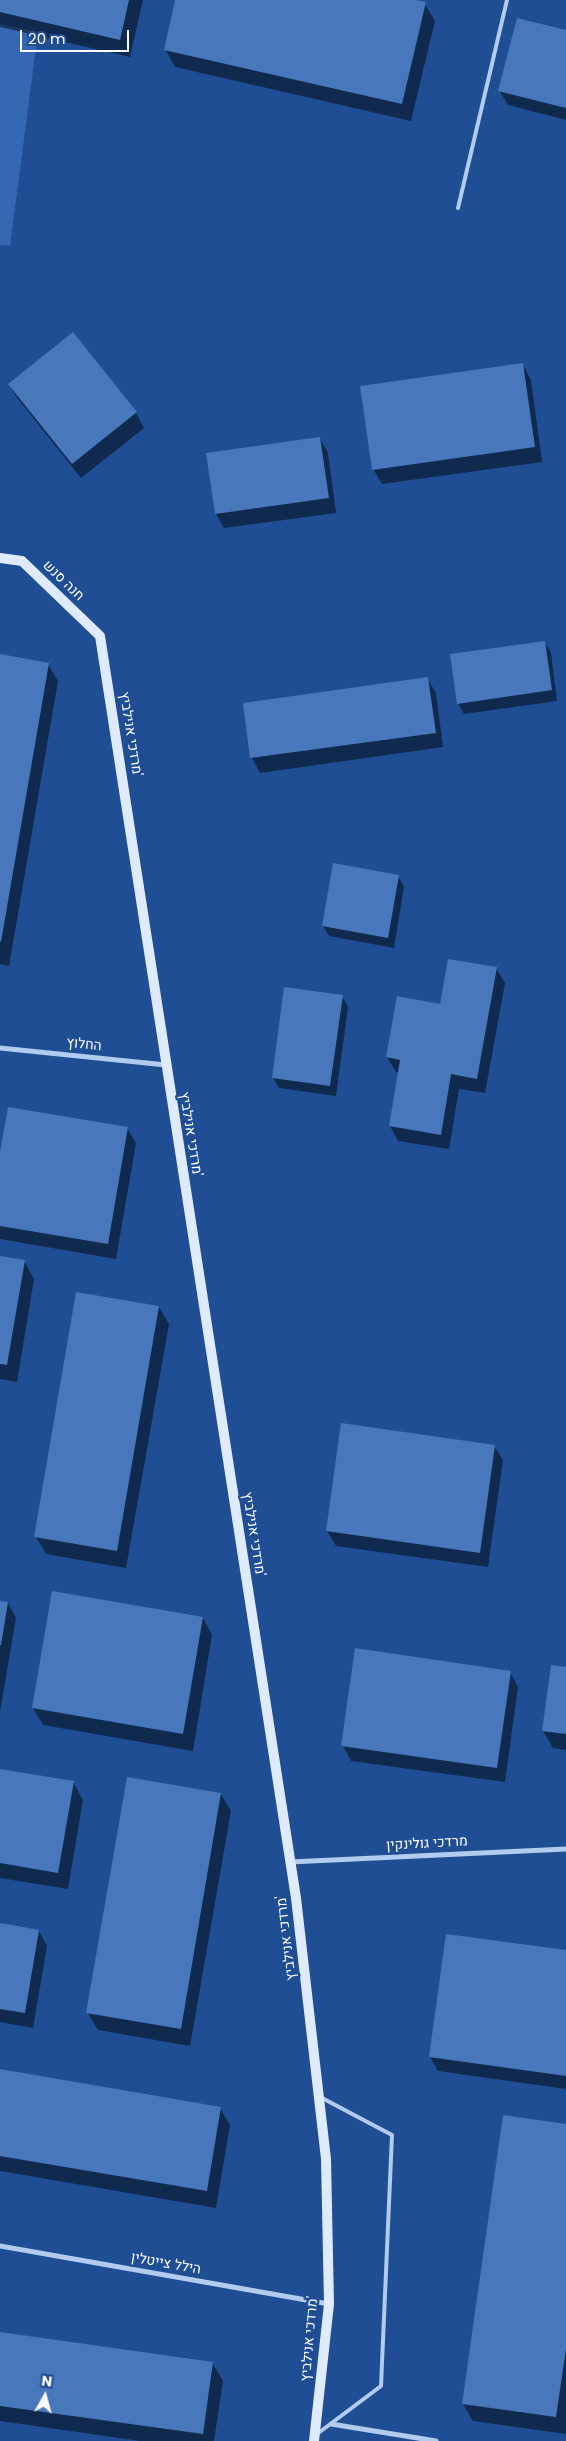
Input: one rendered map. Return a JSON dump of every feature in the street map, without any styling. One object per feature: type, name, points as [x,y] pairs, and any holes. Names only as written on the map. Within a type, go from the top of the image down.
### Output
[{"type":"street","name":"חנה סנש","points":[[0,558],[22,561],[100,636]]},
{"type":"street","name":"מרדכי אנילביץ'","points":[[100,636],[160,1006],[166,1065],[296,1898],[326,2159],[328,2304],[315,2438]]},
{"type":"street","name":"החלוץ","points":[[0,1048],[166,1065]]},
{"type":"street","name":"מרדכי גולינקין","points":[[290,1862],[566,1849]]},
{"type":"street","name":"הילל צייטלין","points":[[0,2246],[328,2304]]},
{"type":"street","points":[[331,2424],[436,2441]]},
{"type":"lane","points":[[458,208],[507,0]]},
{"type":"lane","points":[[315,2438],[381,2386],[392,2135],[318,2097]]},
{"type":"shaded area","points":[[0,24],[38,32],[10,246],[0,245]]},
{"type":"building","points":[[0,0],[129,0],[120,40],[0,12]]},
{"type":"building","points":[[175,0],[415,0],[426,2],[402,104],[164,50]]},
{"type":"building","points":[[517,18],[566,30],[566,108],[498,91]]},
{"type":"building","points":[[73,332],[137,412],[72,464],[8,384]]},
{"type":"building","points":[[523,363],[535,447],[372,470],[360,386]]},
{"type":"building","points":[[320,437],[329,498],[215,514],[206,453]]},
{"type":"building","points":[[545,641],[552,690],[457,704],[450,654]]},
{"type":"building","points":[[0,654],[49,663],[1,942],[0,941]]},
{"type":"building","points":[[428,677],[436,733],[250,758],[243,703]]},
{"type":"building","points":[[333,863],[399,875],[388,938],[322,926]]},
{"type":"building","points":[[448,959],[497,967],[477,1079],[451,1074],[441,1135],[389,1126],[400,1060],[386,1057],[397,996],[440,1004]]},
{"type":"building","points":[[284,987],[343,995],[330,1086],[272,1078]]},
{"type":"building","points":[[8,1107],[128,1127],[108,1244],[0,1226],[0,1152]]},
{"type":"building","points":[[0,1256],[25,1260],[7,1365],[0,1364]]},
{"type":"building","points":[[76,1292],[159,1306],[117,1551],[34,1537]]},
{"type":"building","points":[[341,1423],[495,1445],[480,1553],[326,1531]]},
{"type":"building","points":[[52,1591],[203,1617],[183,1734],[32,1708]]},
{"type":"building","points":[[0,1601],[8,1602],[1,1645],[0,1645]]},
{"type":"building","points":[[355,1648],[511,1671],[497,1768],[341,1746]]},
{"type":"building","points":[[551,1665],[566,1667],[566,1734],[542,1731]]},
{"type":"building","points":[[0,1769],[74,1781],[58,1873],[0,1863]]},
{"type":"building","points":[[127,1777],[221,1793],[181,2029],[86,2013]]},
{"type":"building","points":[[0,1923],[39,1930],[25,2013],[0,2009]]},
{"type":"building","points":[[446,1934],[566,1950],[566,2076],[429,2057]]},
{"type":"building","points":[[0,2069],[221,2107],[207,2191],[0,2156]]},
{"type":"building","points":[[503,2115],[566,2124],[566,2349],[556,2417],[462,2404]]},
{"type":"building","points":[[0,2332],[213,2362],[203,2434],[0,2406]]}]
